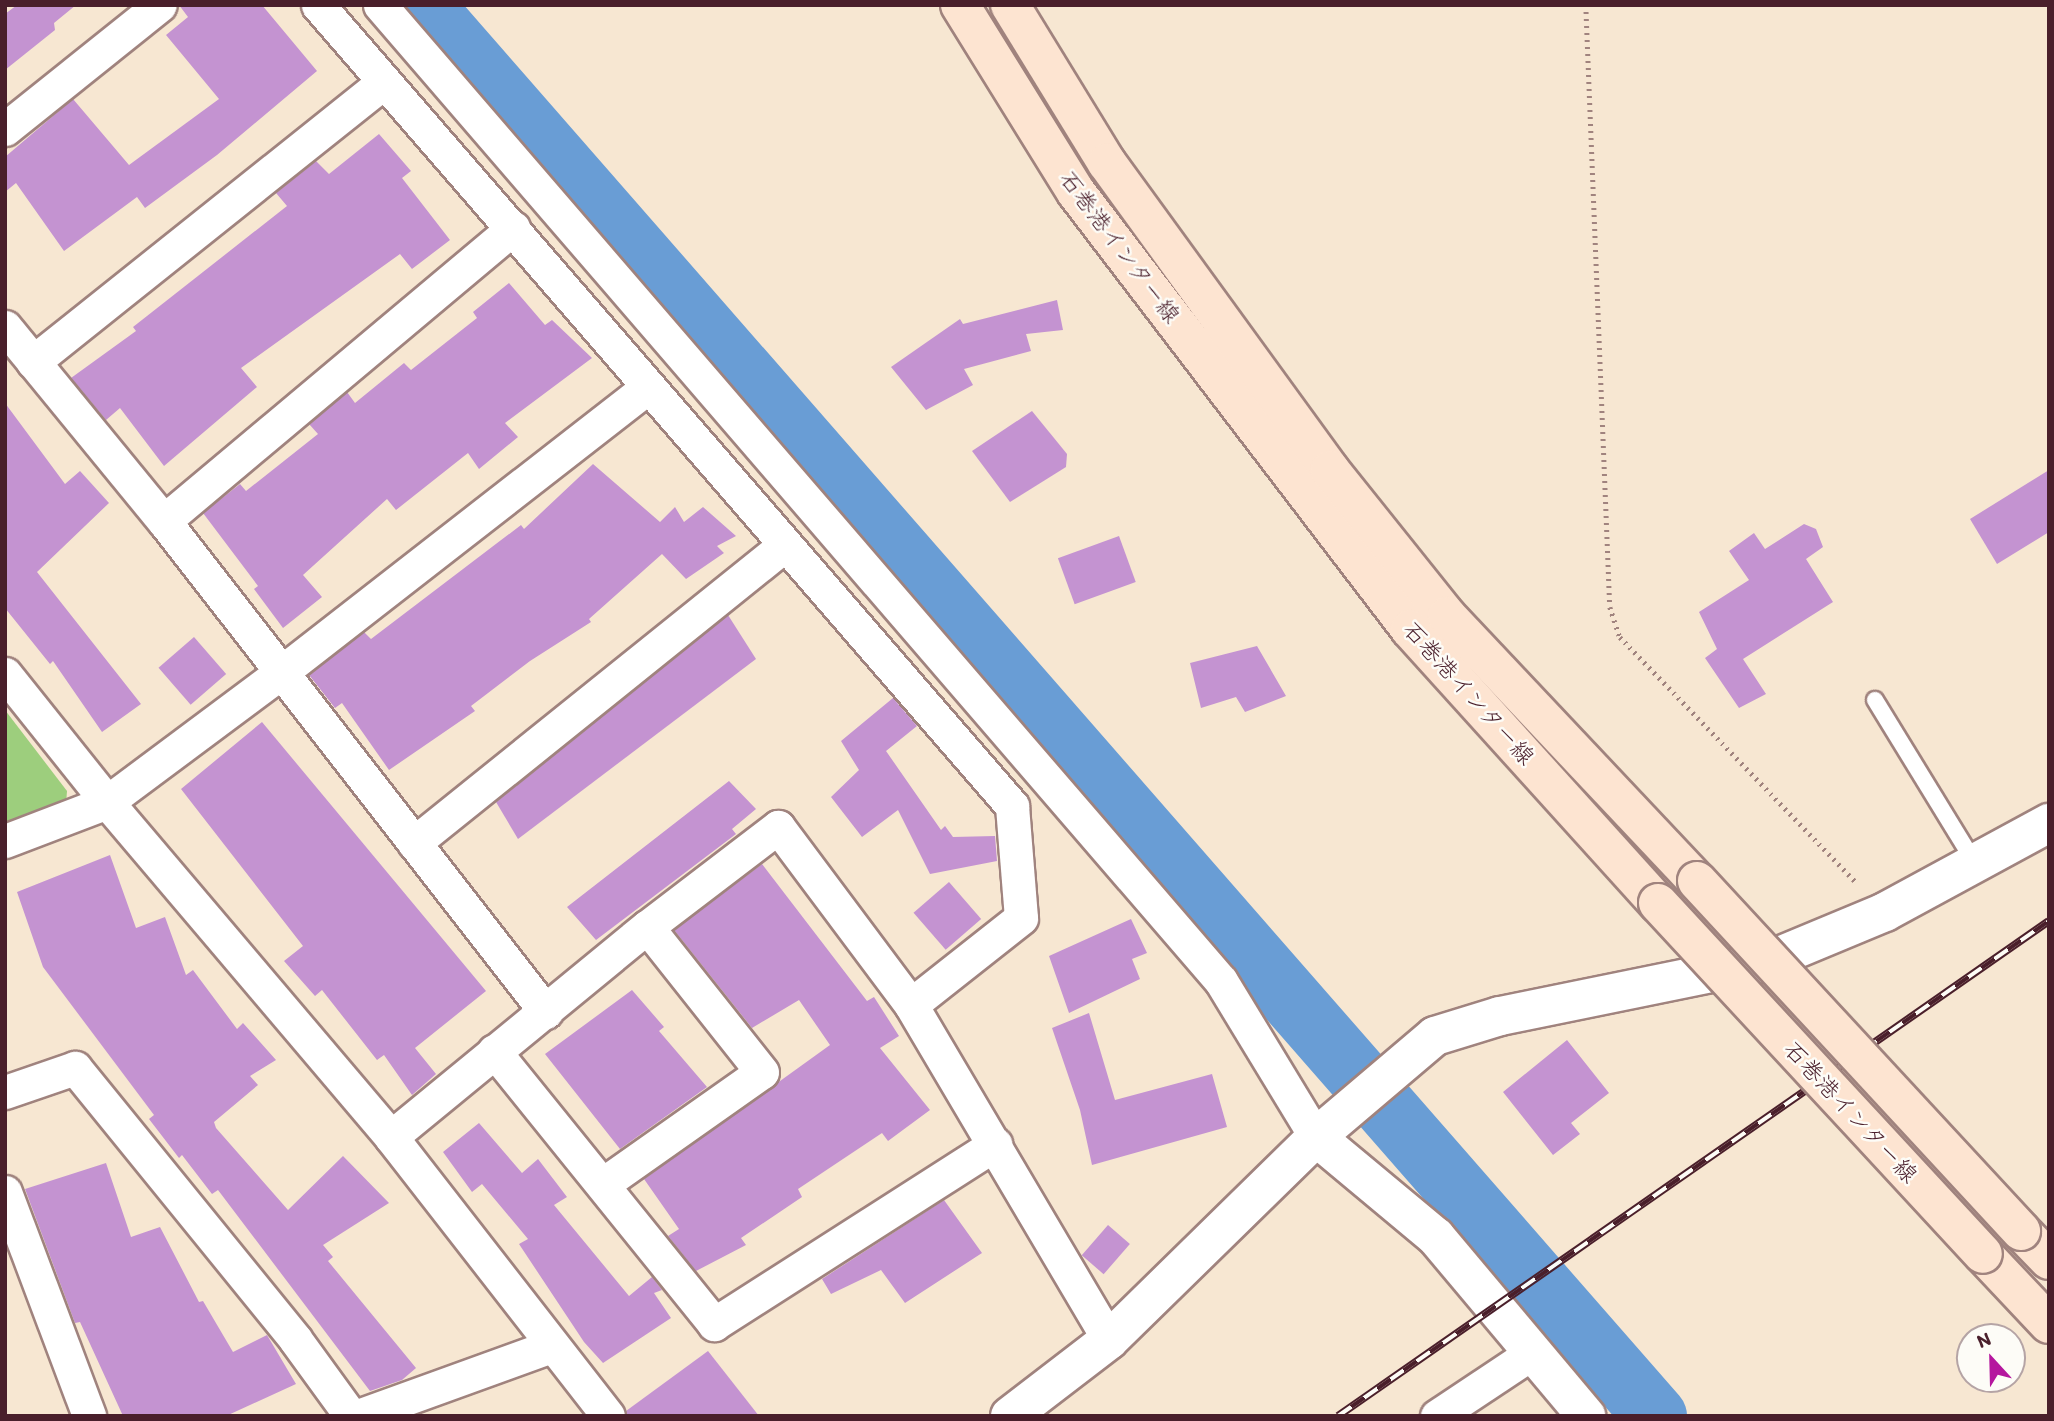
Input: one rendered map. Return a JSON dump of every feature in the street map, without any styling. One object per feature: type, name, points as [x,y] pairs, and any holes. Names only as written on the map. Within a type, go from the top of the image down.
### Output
[{"type":"main road","name":"石巻港インター線","points":[[960,5],[1076,192],[1410,629],[1658,904],[2049,1324]]},
{"type":"main road","name":"石巻港インター線","points":[[1010,5],[1107,163],[1330,470],[1447,616],[2049,1260]]},
{"type":"street","points":[[5,129],[160,5]]},
{"type":"street","points":[[318,5],[1012,806],[1021,918],[911,1004]]},
{"type":"street","points":[[380,5],[1221,981],[1327,1127],[1436,1237],[1586,1416]]},
{"type":"street","points":[[33,362],[383,83]]},
{"type":"street","points":[[164,521],[513,228]]},
{"type":"street","points":[[5,327],[283,671],[546,1012]]},
{"type":"street","points":[[5,841],[107,802],[283,671],[648,387]]},
{"type":"street","points":[[414,843],[785,545]]},
{"type":"street","points":[[5,674],[107,802],[391,1137],[608,1416]]},
{"type":"street","points":[[1010,1416],[1109,1339],[1327,1127],[1410,1055],[1435,1037],[1500,1016],[1765,961],[1885,912],[1977,866],[2049,823]]},
{"type":"street","points":[[391,1137],[647,927],[778,827],[911,1004],[1109,1339]]},
{"type":"street","points":[[603,1184],[762,1072],[647,927]]},
{"type":"street","points":[[494,1051],[714,1324],[995,1144]]},
{"type":"street","points":[[5,1092],[75,1068],[295,1339],[351,1416]]},
{"type":"street","points":[[5,1192],[89,1416]]},
{"type":"street","points":[[358,1416],[551,1346]]},
{"type":"street","points":[[1437,1416],[1532,1353]]},
{"type":"lane","points":[[1875,700],[1977,866]]},
{"type":"path","points":[[1586,5],[1610,607],[1620,637],[1885,912]]},
{"type":"green space","points":[[5,710],[67,791],[66,804],[5,824]]},
{"type":"building","points":[[17,5],[76,5],[54,23],[55,30],[5,70],[5,14]]},
{"type":"building","points":[[179,5],[262,5],[317,71],[217,155],[145,208],[137,197],[64,251],[16,183],[5,192],[5,157],[73,99],[129,165],[219,99],[166,35],[188,17]]},
{"type":"building","points":[[379,134],[411,171],[402,178],[450,240],[412,269],[400,254],[241,368],[257,387],[164,466],[120,408],[106,420],[71,378],[136,331],[133,327],[287,206],[276,193],[316,161],[329,174]]},
{"type":"building","points":[[509,283],[545,325],[552,320],[592,358],[505,423],[518,437],[479,469],[468,453],[396,510],[387,499],[303,575],[322,597],[283,628],[254,589],[258,586],[203,513],[240,484],[246,491],[318,434],[309,424],[347,392],[355,403],[404,363],[411,370],[477,318],[473,312]]},
{"type":"building","points":[[1057,300],[1063,330],[1026,334],[1031,351],[964,369],[973,385],[926,410],[891,367],[960,319],[963,324]]},
{"type":"building","points":[[5,403],[65,484],[80,471],[109,503],[37,572],[141,704],[102,732],[53,661],[50,664],[5,608]]},
{"type":"building","points":[[1032,411],[1067,454],[1066,467],[1010,502],[972,451]]},
{"type":"building","points":[[593,464],[660,522],[675,507],[684,522],[703,507],[736,536],[717,546],[724,553],[686,579],[662,554],[589,619],[591,622],[530,661],[471,706],[475,711],[389,770],[342,703],[335,708],[309,675],[364,632],[371,639],[521,525],[524,529]]},
{"type":"building","points":[[2049,470],[2049,532],[1997,564],[1970,519]]},
{"type":"building","points":[[1804,524],[1816,529],[1823,547],[1806,559],[1833,602],[1743,659],[1766,694],[1739,708],[1705,658],[1717,649],[1699,612],[1749,580],[1729,551],[1754,533],[1765,549]]},
{"type":"building","points":[[1119,536],[1136,582],[1075,604],[1058,558]]},
{"type":"building","points":[[728,615],[756,659],[518,839],[496,802]]},
{"type":"building","points":[[194,637],[226,674],[191,705],[159,668]]},
{"type":"building","points":[[1257,646],[1286,696],[1245,712],[1236,697],[1201,708],[1190,663]]},
{"type":"building","points":[[893,698],[917,726],[886,751],[941,830],[945,826],[953,837],[995,836],[997,861],[930,874],[898,810],[862,837],[831,797],[859,770],[841,741]]},
{"type":"building","points":[[262,722],[486,991],[415,1048],[436,1074],[412,1095],[384,1055],[377,1060],[322,990],[315,996],[284,961],[303,946],[181,789]]},
{"type":"building","points":[[729,781],[756,809],[732,829],[736,834],[596,940],[567,907]]},
{"type":"building","points":[[110,855],[136,928],[165,917],[186,975],[193,970],[237,1029],[243,1023],[276,1060],[250,1076],[258,1085],[214,1122],[216,1128],[288,1210],[343,1156],[389,1203],[323,1245],[333,1257],[328,1261],[416,1368],[402,1380],[370,1391],[218,1190],[212,1194],[182,1155],[179,1158],[149,1119],[154,1115],[43,967],[17,892]]},
{"type":"building","points":[[762,864],[867,1001],[874,997],[899,1036],[880,1048],[930,1110],[888,1141],[882,1133],[798,1189],[802,1197],[741,1238],[746,1245],[696,1271],[668,1236],[679,1229],[644,1179],[830,1045],[799,1000],[752,1028],[674,930]]},
{"type":"building","points":[[949,882],[981,919],[946,950],[914,913]]},
{"type":"building","points":[[1131,919],[1147,953],[1132,959],[1140,979],[1069,1013],[1049,956]]},
{"type":"building","points":[[632,990],[664,1027],[659,1031],[707,1087],[620,1149],[545,1054]]},
{"type":"building","points":[[1089,1013],[1115,1100],[1212,1074],[1227,1127],[1092,1165],[1080,1110],[1052,1028]]},
{"type":"building","points":[[1567,1040],[1609,1093],[1571,1123],[1580,1134],[1553,1155],[1503,1092]]},
{"type":"building","points":[[479,1123],[522,1173],[538,1159],[567,1197],[554,1205],[629,1296],[652,1277],[662,1290],[654,1293],[671,1318],[603,1363],[584,1342],[519,1244],[528,1239],[482,1184],[472,1192],[443,1152]]},
{"type":"building","points":[[106,1163],[131,1237],[160,1227],[199,1302],[203,1301],[233,1352],[267,1335],[296,1384],[226,1416],[123,1416],[80,1322],[75,1323],[25,1189]]},
{"type":"building","points":[[944,1200],[982,1253],[905,1303],[881,1270],[831,1294],[822,1279]]},
{"type":"building","points":[[1108,1225],[1130,1244],[1104,1274],[1082,1255]]},
{"type":"building","points":[[708,1351],[759,1416],[627,1416],[626,1411]]},
{"type":"waterway","points":[[422,5],[1655,1416]]},
{"type":"railway","points":[[1338,1416],[2049,921]]}]
